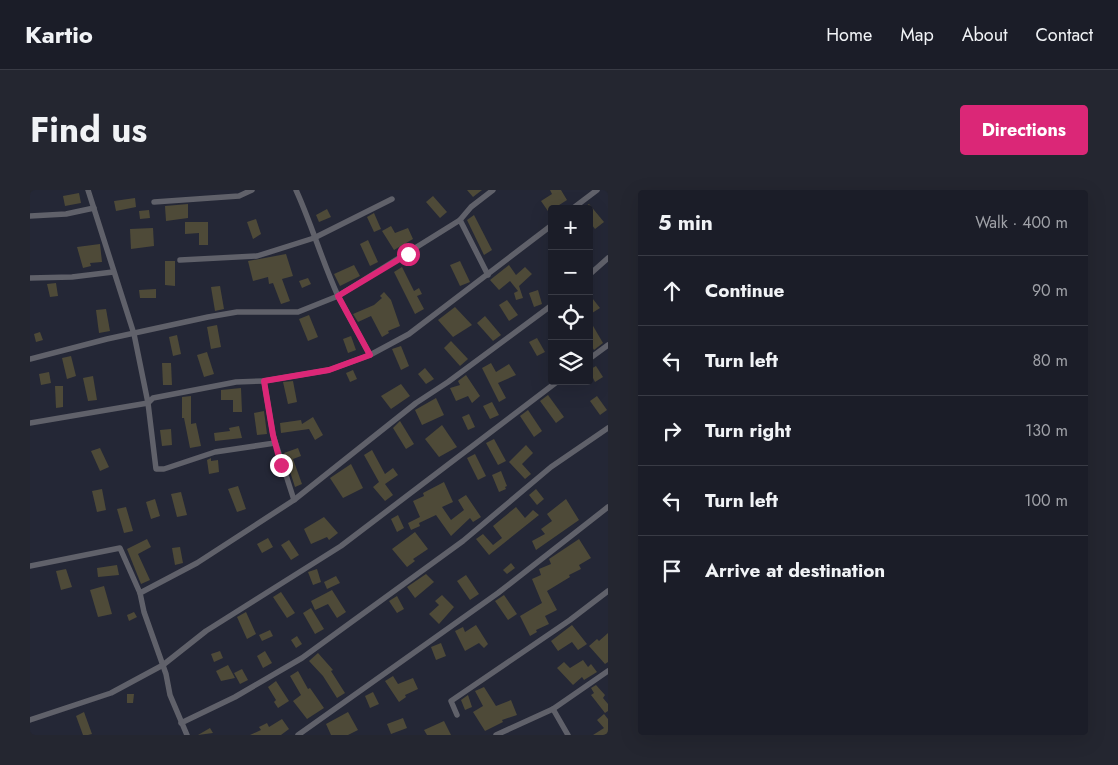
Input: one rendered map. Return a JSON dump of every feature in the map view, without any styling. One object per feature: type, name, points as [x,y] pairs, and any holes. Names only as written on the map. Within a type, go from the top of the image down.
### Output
[{"type":"street","points":[[88,190],[134,334],[148,403],[156,469],[164,469],[215,452],[275,443]]},
{"type":"street","points":[[154,202],[240,196],[252,190]]},
{"type":"street","points":[[296,190],[338,296],[370,355]]},
{"type":"street","points":[[30,359],[237,312],[298,312],[338,296],[460,220],[472,207],[493,190]]},
{"type":"street","points":[[577,205],[597,190]]},
{"type":"street","points":[[180,260],[257,256],[314,238],[392,199]]},
{"type":"street","points":[[30,216],[66,214],[94,208]]},
{"type":"street","points":[[460,220],[488,275]]},
{"type":"street","points":[[30,423],[148,403],[153,398],[218,385],[264,381],[329,370],[370,355],[409,334],[548,228]]},
{"type":"street","points":[[593,272],[608,258]]},
{"type":"street","points":[[30,278],[72,277],[113,272]]},
{"type":"street","points":[[140,593],[196,563],[294,500],[416,403],[448,382],[548,308]]},
{"type":"street","points":[[593,356],[608,345]]},
{"type":"street","points":[[264,381],[275,443],[294,500]]},
{"type":"street","points":[[30,720],[111,693],[163,665],[206,631],[370,525],[553,385]]},
{"type":"street","points":[[181,723],[235,697],[302,658],[463,541],[551,467],[608,428]]},
{"type":"street","points":[[298,735],[498,593],[608,508]]},
{"type":"street","points":[[30,566],[120,548],[140,593],[144,612],[163,665],[170,695],[187,735]]},
{"type":"street","points":[[457,715],[451,701],[570,620],[608,591]]},
{"type":"street","points":[[496,735],[553,709],[608,671]]},
{"type":"street","points":[[553,709],[568,735]]},
{"type":"building","points":[[467,190],[482,190],[473,197]]},
{"type":"building","points":[[550,190],[561,190],[567,200],[559,205],[548,205],[548,211],[541,201],[552,194]]},
{"type":"building","points":[[79,193],[81,203],[65,206],[63,196]]},
{"type":"building","points":[[433,196],[447,212],[440,218],[426,202]]},
{"type":"building","points":[[135,198],[136,207],[116,211],[114,201]]},
{"type":"building","points":[[188,204],[188,218],[166,221],[165,206]]},
{"type":"building","points":[[327,209],[331,217],[319,222],[316,215]]},
{"type":"building","points":[[593,209],[604,222],[595,229],[593,226]]},
{"type":"building","points":[[149,210],[150,218],[140,219],[139,211]]},
{"type":"building","points":[[374,213],[381,229],[374,232],[367,217]]},
{"type":"building","points":[[474,215],[492,250],[484,255],[467,220]]},
{"type":"building","points":[[256,219],[261,234],[253,239],[247,222]]},
{"type":"building","points":[[185,222],[208,222],[208,245],[199,245],[199,233],[185,234]]},
{"type":"building","points":[[391,226],[395,233],[408,228],[413,239],[394,250],[382,231]]},
{"type":"building","points":[[153,228],[154,246],[131,249],[130,229]]},
{"type":"building","points":[[368,240],[378,262],[370,266],[360,244]]},
{"type":"building","points":[[100,244],[102,262],[90,263],[91,266],[83,268],[77,247]]},
{"type":"building","points":[[286,254],[293,276],[282,279],[290,301],[281,304],[273,283],[269,284],[268,277],[253,281],[248,261]]},
{"type":"building","points":[[165,261],[175,261],[175,286],[165,285]]},
{"type":"building","points":[[460,261],[470,282],[460,286],[450,265]]},
{"type":"building","points":[[354,265],[360,276],[340,286],[334,274]]},
{"type":"building","points":[[509,265],[516,275],[525,267],[532,274],[519,286],[523,298],[516,300],[514,293],[518,291],[510,281],[499,290],[490,280]]},
{"type":"building","points":[[402,267],[414,291],[419,288],[422,294],[417,296],[424,309],[415,314],[394,272]]},
{"type":"building","points":[[308,278],[311,284],[302,288],[299,281]]},
{"type":"building","points":[[56,283],[58,296],[50,297],[47,284]]},
{"type":"building","points":[[220,286],[224,309],[215,311],[211,287]]},
{"type":"building","points":[[156,289],[156,298],[140,298],[139,290]]},
{"type":"building","points":[[538,290],[542,304],[534,307],[529,293]]},
{"type":"building","points":[[384,292],[391,300],[400,326],[388,331],[389,333],[382,337],[371,316],[358,322],[353,314],[374,305],[382,298],[380,296]]},
{"type":"building","points":[[593,299],[600,308],[593,312]]},
{"type":"building","points":[[507,300],[518,315],[509,321],[499,305]]},
{"type":"building","points":[[455,307],[472,325],[453,337],[438,320]]},
{"type":"building","points":[[106,309],[110,331],[99,333],[96,310]]},
{"type":"building","points":[[309,315],[318,337],[308,341],[299,319]]},
{"type":"building","points":[[485,316],[501,335],[493,341],[477,323]]},
{"type":"building","points":[[217,325],[221,347],[211,349],[207,327]]},
{"type":"building","points":[[593,326],[603,343],[594,350],[593,348]]},
{"type":"building","points":[[40,332],[43,340],[36,342],[34,334]]},
{"type":"building","points":[[177,335],[181,354],[173,356],[169,337]]},
{"type":"building","points":[[351,336],[356,350],[348,353],[343,339]]},
{"type":"building","points":[[537,338],[545,352],[537,356],[529,342]]},
{"type":"building","points":[[451,341],[468,359],[460,366],[444,348]]},
{"type":"building","points":[[401,346],[409,366],[401,370],[392,349]]},
{"type":"building","points":[[207,352],[214,374],[204,377],[197,355]]},
{"type":"building","points":[[71,356],[76,376],[67,379],[62,358]]},
{"type":"building","points":[[162,363],[171,363],[172,385],[163,385]]},
{"type":"building","points":[[491,363],[496,372],[509,364],[516,375],[498,383],[506,398],[499,402],[482,368]]},
{"type":"building","points":[[596,366],[603,377],[595,382],[593,378],[593,368]]},
{"type":"building","points":[[425,368],[434,379],[426,384],[418,374]]},
{"type":"building","points":[[353,370],[357,379],[350,382],[346,373]]},
{"type":"building","points":[[49,372],[51,383],[41,385],[39,374]]},
{"type":"building","points":[[466,375],[480,396],[472,403],[468,396],[456,401],[450,388],[460,385],[458,381]]},
{"type":"building","points":[[93,376],[97,400],[88,401],[83,378]]},
{"type":"building","points":[[293,381],[297,402],[288,404],[283,382]]},
{"type":"building","points":[[401,384],[410,396],[391,409],[381,396]]},
{"type":"building","points":[[55,386],[63,386],[63,407],[56,408]]},
{"type":"building","points":[[241,388],[242,412],[233,412],[233,400],[221,400],[221,390]]},
{"type":"building","points":[[548,395],[564,417],[556,423],[540,401]]},
{"type":"building","points":[[191,396],[191,424],[196,423],[201,446],[190,448],[184,418],[182,418],[182,397]]},
{"type":"building","points":[[597,396],[607,410],[600,415],[590,401]]},
{"type":"building","points":[[436,398],[444,415],[422,425],[415,410]]},
{"type":"building","points":[[492,402],[499,415],[490,419],[483,406]]},
{"type":"building","points":[[528,410],[542,431],[534,437],[520,416]]},
{"type":"building","points":[[264,411],[267,434],[257,435],[254,413]]},
{"type":"building","points":[[469,414],[475,427],[468,430],[462,417]]},
{"type":"building","points":[[313,417],[323,435],[315,440],[309,429],[281,433],[280,423],[301,420],[302,424]]},
{"type":"building","points":[[400,421],[414,444],[406,449],[393,428]]},
{"type":"building","points":[[442,425],[457,447],[439,457],[425,439]]},
{"type":"building","points":[[239,426],[242,438],[215,441],[214,433],[230,431],[229,428]]},
{"type":"building","points":[[171,429],[172,445],[162,446],[160,430]]},
{"type":"building","points":[[494,439],[506,461],[498,465],[486,443]]},
{"type":"building","points":[[526,445],[533,453],[522,464],[531,474],[525,479],[509,462]]},
{"type":"building","points":[[100,448],[109,467],[100,471],[91,451]]},
{"type":"building","points":[[298,448],[301,456],[293,459],[302,484],[295,487],[284,453]]},
{"type":"building","points":[[372,450],[385,474],[393,468],[398,475],[385,484],[393,495],[385,501],[373,487],[379,482],[364,455]]},
{"type":"building","points":[[475,454],[486,476],[478,480],[467,458]]},
{"type":"building","points":[[211,458],[211,461],[218,460],[219,472],[209,474],[207,460]]},
{"type":"building","points":[[351,464],[363,488],[343,498],[330,478]]},
{"type":"building","points":[[501,471],[507,486],[505,487],[506,489],[499,492],[492,475]]},
{"type":"building","points":[[444,482],[453,502],[442,507],[451,520],[464,510],[458,500],[466,495],[481,517],[473,522],[470,518],[451,536],[436,515],[419,523],[420,526],[411,530],[408,523],[420,517],[413,501],[424,496],[423,493]]},
{"type":"building","points":[[238,486],[246,509],[237,512],[228,489]]},
{"type":"building","points":[[102,489],[106,510],[97,512],[92,491]]},
{"type":"building","points":[[536,489],[544,499],[537,505],[529,495]]},
{"type":"building","points":[[181,492],[187,515],[177,517],[171,494]]},
{"type":"building","points":[[155,499],[160,516],[151,519],[146,502]]},
{"type":"building","points":[[566,499],[579,520],[536,550],[532,541],[545,534],[541,529],[552,521],[547,514]]},
{"type":"building","points":[[126,507],[133,531],[124,533],[117,509]]},
{"type":"building","points":[[516,507],[525,518],[533,510],[539,515],[489,555],[476,539],[483,534],[493,545],[502,538],[493,526]]},
{"type":"building","points":[[398,515],[404,528],[397,532],[391,519]]},
{"type":"building","points":[[324,517],[338,533],[329,540],[327,537],[311,544],[304,529]]},
{"type":"building","points":[[415,532],[428,549],[413,559],[415,561],[407,567],[392,549]]},
{"type":"building","points":[[268,538],[273,547],[262,553],[257,544]]},
{"type":"building","points":[[147,539],[151,547],[138,554],[150,580],[141,584],[127,549]]},
{"type":"building","points":[[579,539],[591,558],[579,565],[581,569],[547,591],[557,610],[545,616],[549,624],[536,630],[537,632],[530,636],[520,616],[542,603],[532,579],[541,575],[539,569],[551,564],[549,559]]},
{"type":"building","points":[[289,540],[299,555],[291,560],[281,545]]},
{"type":"building","points":[[180,547],[183,563],[175,565],[172,548]]},
{"type":"building","points":[[511,563],[515,568],[507,574],[503,570]]},
{"type":"building","points":[[117,565],[119,575],[98,577],[97,568]]},
{"type":"building","points":[[66,569],[72,587],[61,590],[56,571]]},
{"type":"building","points":[[317,569],[321,582],[313,585],[308,572]]},
{"type":"building","points":[[426,574],[434,582],[415,598],[407,587]]},
{"type":"building","points":[[466,575],[479,594],[470,600],[457,581]]},
{"type":"building","points":[[336,576],[340,583],[327,589],[324,582]]},
{"type":"building","points":[[104,586],[112,614],[98,617],[90,590]]},
{"type":"building","points":[[332,590],[346,612],[337,618],[328,604],[315,610],[311,601]]},
{"type":"building","points":[[281,592],[295,613],[287,618],[273,597]]},
{"type":"building","points":[[442,595],[454,607],[439,624],[429,614],[439,605],[435,601]]},
{"type":"building","points":[[504,595],[517,614],[508,620],[495,601]]},
{"type":"building","points":[[397,596],[404,609],[397,613],[389,601]]},
{"type":"building","points":[[311,608],[324,629],[315,634],[303,613]]},
{"type":"building","points":[[134,612],[137,617],[129,621],[127,615]]},
{"type":"building","points":[[246,612],[256,634],[247,639],[237,617]]},
{"type":"building","points":[[476,625],[488,644],[484,648],[479,643],[465,651],[455,631],[463,627],[465,632]]},
{"type":"building","points":[[572,625],[587,644],[578,650],[572,642],[558,651],[551,641]]},
{"type":"building","points":[[270,630],[273,636],[262,641],[259,635]]},
{"type":"building","points":[[608,633],[608,662],[605,664],[589,646],[597,639],[599,641]]},
{"type":"building","points":[[297,636],[302,644],[296,648],[291,640]]},
{"type":"building","points":[[441,643],[446,656],[436,660],[431,647]]},
{"type":"building","points":[[220,651],[223,658],[214,662],[211,654]]},
{"type":"building","points":[[265,651],[272,663],[263,668],[257,656]]},
{"type":"building","points":[[318,653],[333,670],[331,671],[345,693],[337,698],[323,676],[309,661]]},
{"type":"building","points":[[583,660],[588,667],[591,664],[597,672],[584,680],[582,677],[573,685],[557,668],[564,662],[570,668]]},
{"type":"building","points":[[228,665],[235,678],[221,681],[216,671]]},
{"type":"building","points":[[242,669],[248,680],[240,684],[234,673]]},
{"type":"building","points":[[298,671],[308,689],[310,688],[324,708],[307,719],[293,701],[301,695],[290,676]]},
{"type":"building","points":[[393,676],[398,684],[413,678],[418,689],[405,695],[406,697],[399,702],[385,681]]},
{"type":"building","points":[[276,681],[289,701],[278,708],[274,702],[276,700],[268,687]]},
{"type":"building","points":[[596,685],[605,695],[603,698],[608,704],[608,711],[605,713],[591,695],[594,693],[591,688]]},
{"type":"building","points":[[484,687],[496,706],[511,700],[517,715],[502,720],[503,722],[485,731],[473,712],[483,706],[475,691]]},
{"type":"building","points":[[373,692],[379,704],[370,708],[365,696]]},
{"type":"building","points":[[127,694],[134,694],[133,703],[127,703]]},
{"type":"building","points":[[468,695],[472,707],[465,710],[461,700]]},
{"type":"building","points":[[84,712],[92,734],[83,735],[76,716]]},
{"type":"building","points":[[348,712],[358,730],[348,735],[331,735],[326,724]]},
{"type":"building","points":[[604,714],[608,719],[608,735],[593,735],[604,728],[597,720]]},
{"type":"building","points":[[403,718],[407,728],[391,734],[387,724]]},
{"type":"building","points":[[282,719],[289,729],[281,735],[250,735],[261,730],[259,727],[267,723],[269,727]]},
{"type":"building","points":[[444,721],[451,735],[427,735],[424,730]]},
{"type":"building","points":[[210,728],[213,733],[198,735]]},
{"type":"route","points":[[281,465],[273,435],[264,381],[329,370],[370,355],[338,296],[408,254]]}]
